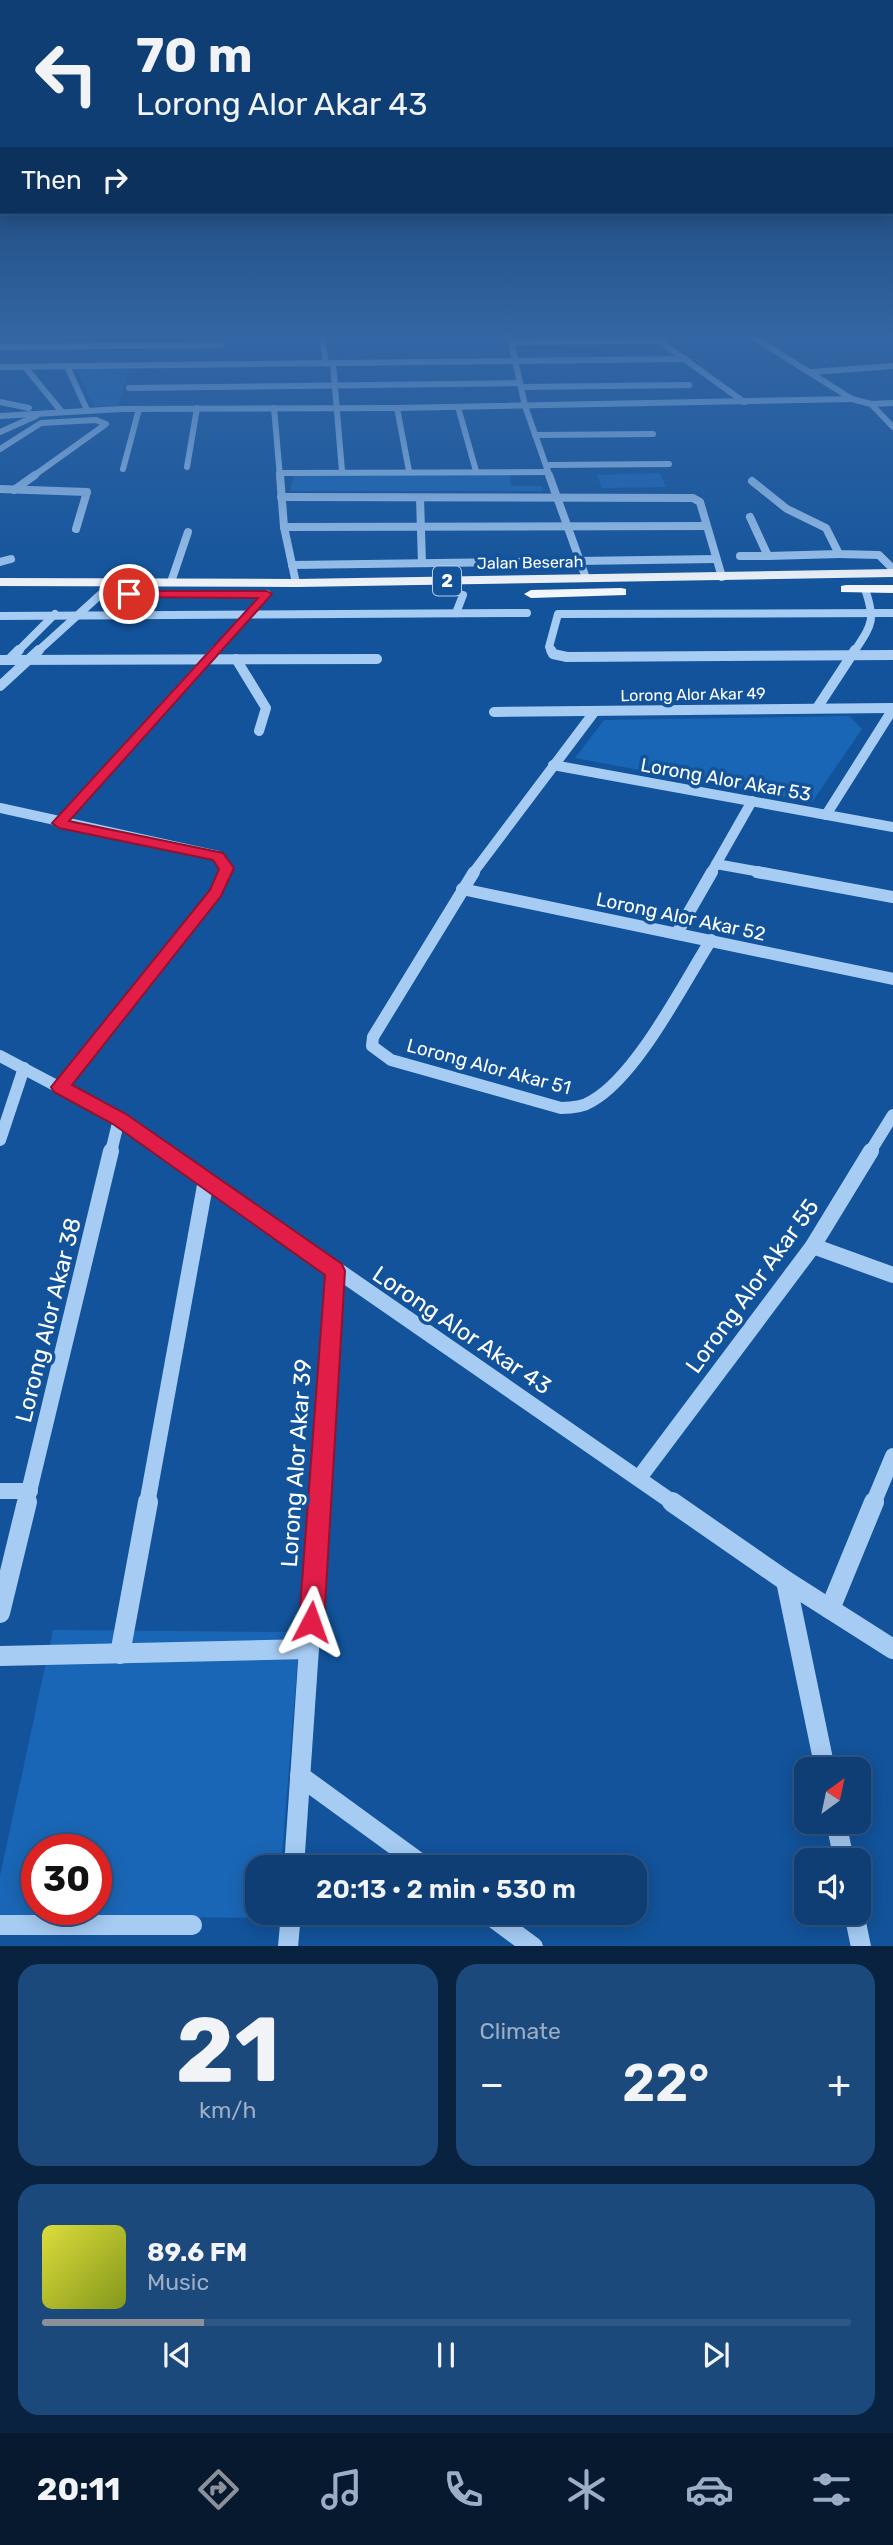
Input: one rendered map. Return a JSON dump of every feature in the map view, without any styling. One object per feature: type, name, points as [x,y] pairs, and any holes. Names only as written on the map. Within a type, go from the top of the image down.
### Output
[{"type":"highway","name":"Jalan Beserah","points":[[0,582],[296,583],[722,577],[893,571]]},
{"type":"highway","name":"Jalan Beserah","points":[[0,596],[463,595],[893,589]]},
{"type":"street","points":[[0,449],[33,428]]},
{"type":"street","points":[[14,490],[101,428]]},
{"type":"street","points":[[123,469],[134,428]]},
{"type":"street","points":[[187,467],[194,428]]},
{"type":"street","points":[[276,428],[284,527],[296,583]]},
{"type":"street","points":[[339,428],[342,471]]},
{"type":"street","points":[[401,428],[409,471]]},
{"type":"street","points":[[464,428],[476,471]]},
{"type":"street","points":[[533,428],[586,578]]},
{"type":"street","points":[[535,435],[653,434]]},
{"type":"street","points":[[279,473],[476,471],[669,464]]},
{"type":"street","points":[[752,481],[793,512],[820,522],[832,536],[839,554]]},
{"type":"street","points":[[0,489],[87,492],[76,529]]},
{"type":"street","points":[[281,497],[693,498],[700,502],[722,577]]},
{"type":"street","points":[[420,498],[422,563]]},
{"type":"street","points":[[750,517],[768,556]]},
{"type":"street","points":[[284,527],[706,526]]},
{"type":"street","points":[[171,582],[188,532]]},
{"type":"street","points":[[740,556],[879,555],[893,571]]},
{"type":"street","points":[[0,562],[11,559]]},
{"type":"street","points":[[292,565],[716,559]]},
{"type":"street","points":[[817,708],[872,624],[873,613],[865,589]]},
{"type":"street","points":[[0,686],[101,594]]},
{"type":"street","points":[[59,823],[267,594]]},
{"type":"street","points":[[456,613],[463,595]]},
{"type":"street","points":[[0,616],[527,613]]},
{"type":"street","points":[[893,613],[558,614],[549,647],[554,654],[567,657],[893,655]]},
{"type":"street","points":[[5,660],[55,614]]},
{"type":"street","points":[[236,659],[266,708],[259,731]]},
{"type":"street","points":[[5,660],[377,659]]},
{"type":"street","points":[[826,814],[893,708]]},
{"type":"street","name":"Lorong Alor Akar 49","points":[[494,712],[893,708]]},
{"type":"street","name":"Lorong Alor Akar 51","points":[[595,711],[462,889],[373,1037],[372,1046],[391,1060],[561,1108],[574,1109],[600,1096],[629,1064],[711,940]]},
{"type":"street","name":"Lorong Alor Akar 53","points":[[553,765],[893,827]]},
{"type":"street","points":[[677,933],[752,801]]},
{"type":"street","points":[[0,808],[218,856],[226,868],[216,892],[60,1087]]},
{"type":"street","points":[[716,864],[893,897]]},
{"type":"street","name":"Lorong Alor Akar 52","points":[[462,889],[893,979]]},
{"type":"street","name":"Lorong Alor Akar 43","points":[[0,1056],[119,1119],[786,1581],[893,1650]]},
{"type":"street","points":[[0,1140],[24,1068]]},
{"type":"street","name":"Lorong Alor Akar 55","points":[[639,1478],[813,1246],[893,1115]]},
{"type":"street","name":"Lorong Alor Akar 38","points":[[0,1613],[119,1119]]},
{"type":"street","points":[[120,1654],[206,1180]]},
{"type":"street","points":[[813,1246],[893,1275]]},
{"type":"street","name":"Lorong Alor Akar 39","points":[[295,1855],[335,1271]]},
{"type":"street","points":[[830,1609],[893,1456]]},
{"type":"street","points":[[0,1491],[30,1491]]},
{"type":"street","points":[[786,1581],[823,1757]]},
{"type":"street","points":[[0,1656],[309,1648]]},
{"type":"street","points":[[300,1776],[409,1855]]},
{"type":"street","points":[[0,1926],[192,1925]]},
{"type":"street","points":[[288,1946],[290,1925]]},
{"type":"street","points":[[503,1925],[532,1946]]},
{"type":"street","points":[[857,1925],[861,1946]]},
{"type":"shaded area","points":[[660,473],[666,487],[602,488],[597,475]]},
{"type":"shaded area","points":[[510,474],[511,486],[542,486],[543,491],[290,491],[294,475]]},
{"type":"shaded area","points":[[849,716],[862,729],[812,802],[575,758],[604,720]]},
{"type":"shaded area","points":[[53,1630],[300,1632],[282,1855],[245,1855],[245,1918],[112,1917],[112,1834],[21,1834],[21,1916],[0,1916],[0,1876]]},
{"type":"route","points":[[129,594],[267,594],[59,823],[218,856],[226,868],[216,892],[60,1087],[119,1119],[335,1271],[311,1622]]}]
